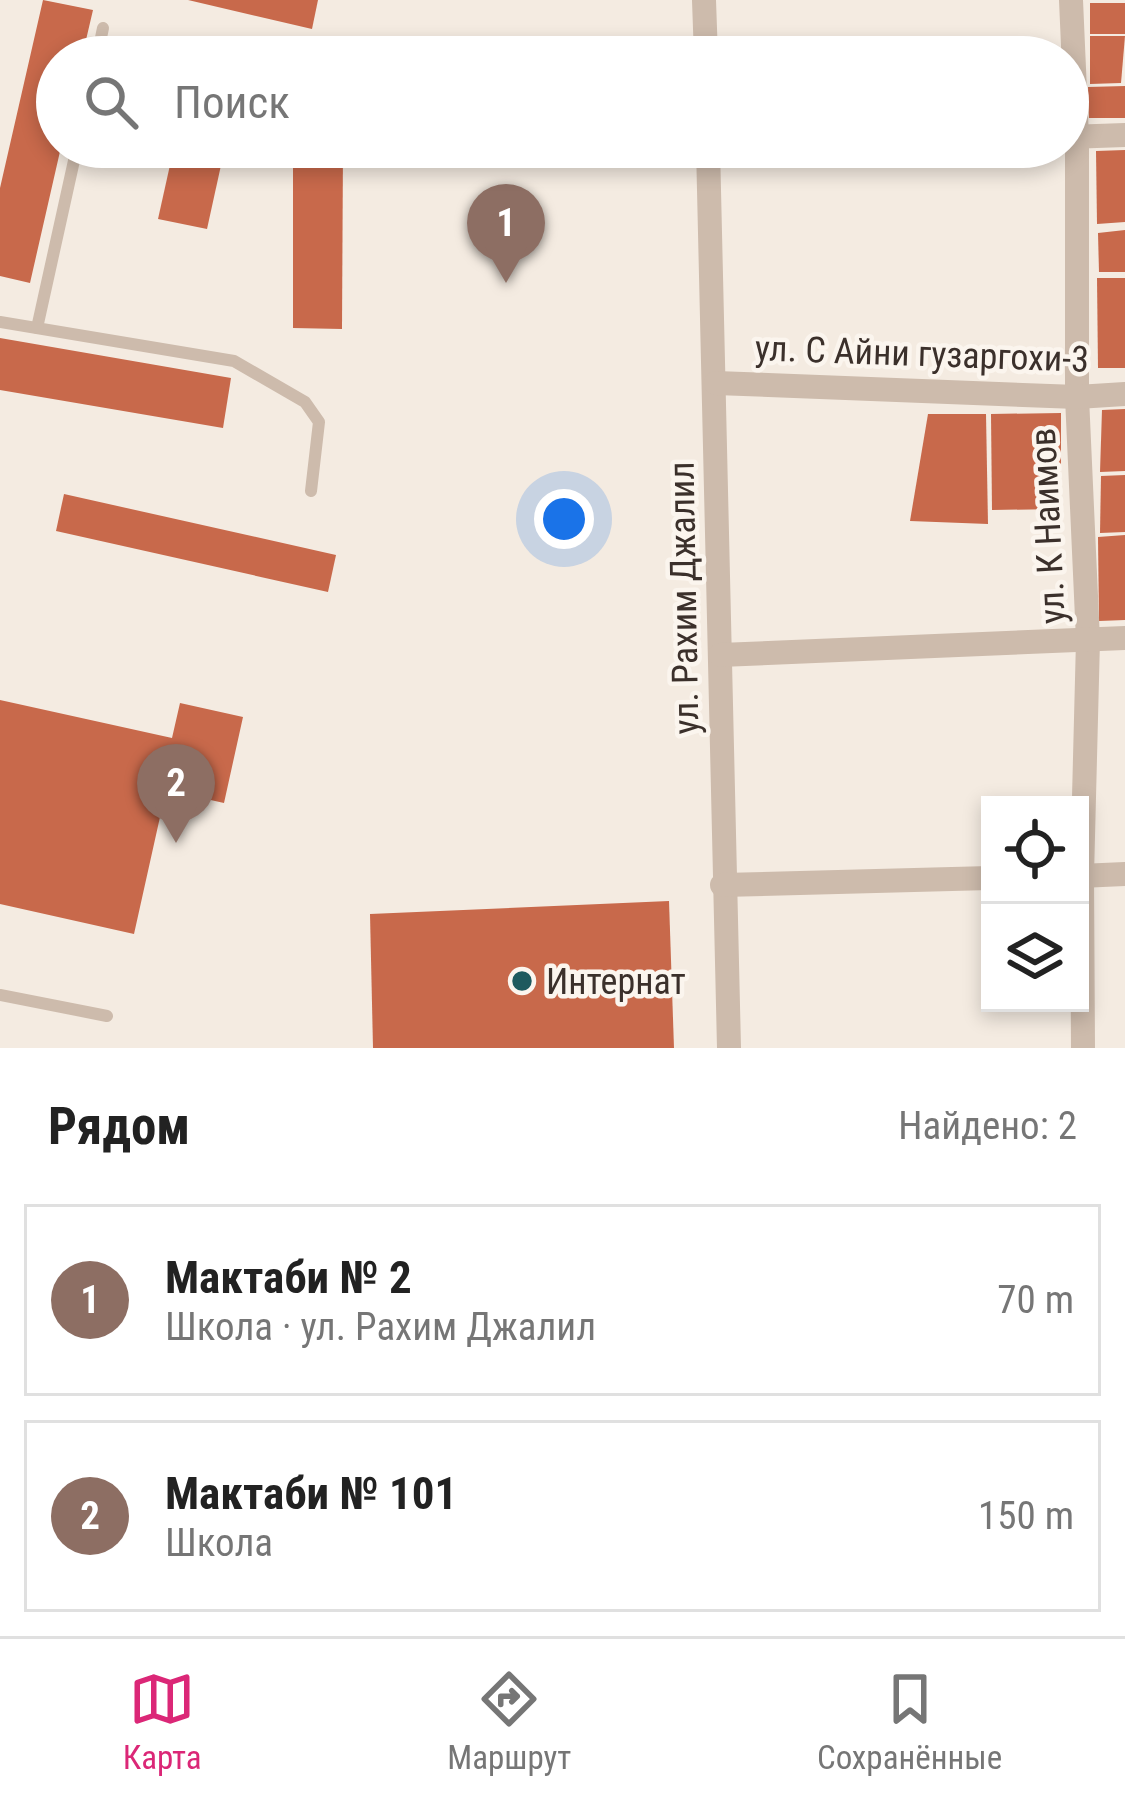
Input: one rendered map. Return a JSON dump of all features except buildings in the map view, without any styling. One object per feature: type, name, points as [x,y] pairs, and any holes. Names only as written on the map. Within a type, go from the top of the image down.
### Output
[{"type":"street","points":[[704,0],[705,36]]},
{"type":"street","name":"ул. К Наимов","points":[[1071,0],[1072,36]]},
{"type":"street","points":[[1089,136],[1125,135]]},
{"type":"street","name":"ул. Рахим Джалил","points":[[709,168],[729,1048]]},
{"type":"street","name":"ул. К Наимов","points":[[1073,168],[1088,640],[1083,796]]},
{"type":"street","name":"ул. С Айни гузаргохи-3","points":[[716,383],[1077,397],[1125,394]]},
{"type":"street","points":[[720,655],[1125,638]]},
{"type":"street","points":[[1089,876],[1125,874]]},
{"type":"street","points":[[722,885],[981,878]]},
{"type":"street","name":"ул. К Наимов","points":[[1081,904],[1083,1048]]},
{"type":"lane","points":[[102,36],[104,28]]},
{"type":"lane","points":[[37,328],[72,168]]},
{"type":"lane","points":[[0,322],[234,361],[305,402],[319,422],[311,491]]},
{"type":"lane","points":[[0,995],[107,1016]]},
{"type":"place","name":"Мактаби № 2","points":[[506,283]]},
{"type":"place","name":"Мактаби № 101","points":[[176,843]]},
{"type":"place","name":"Интернат","points":[[522,981]]}]
